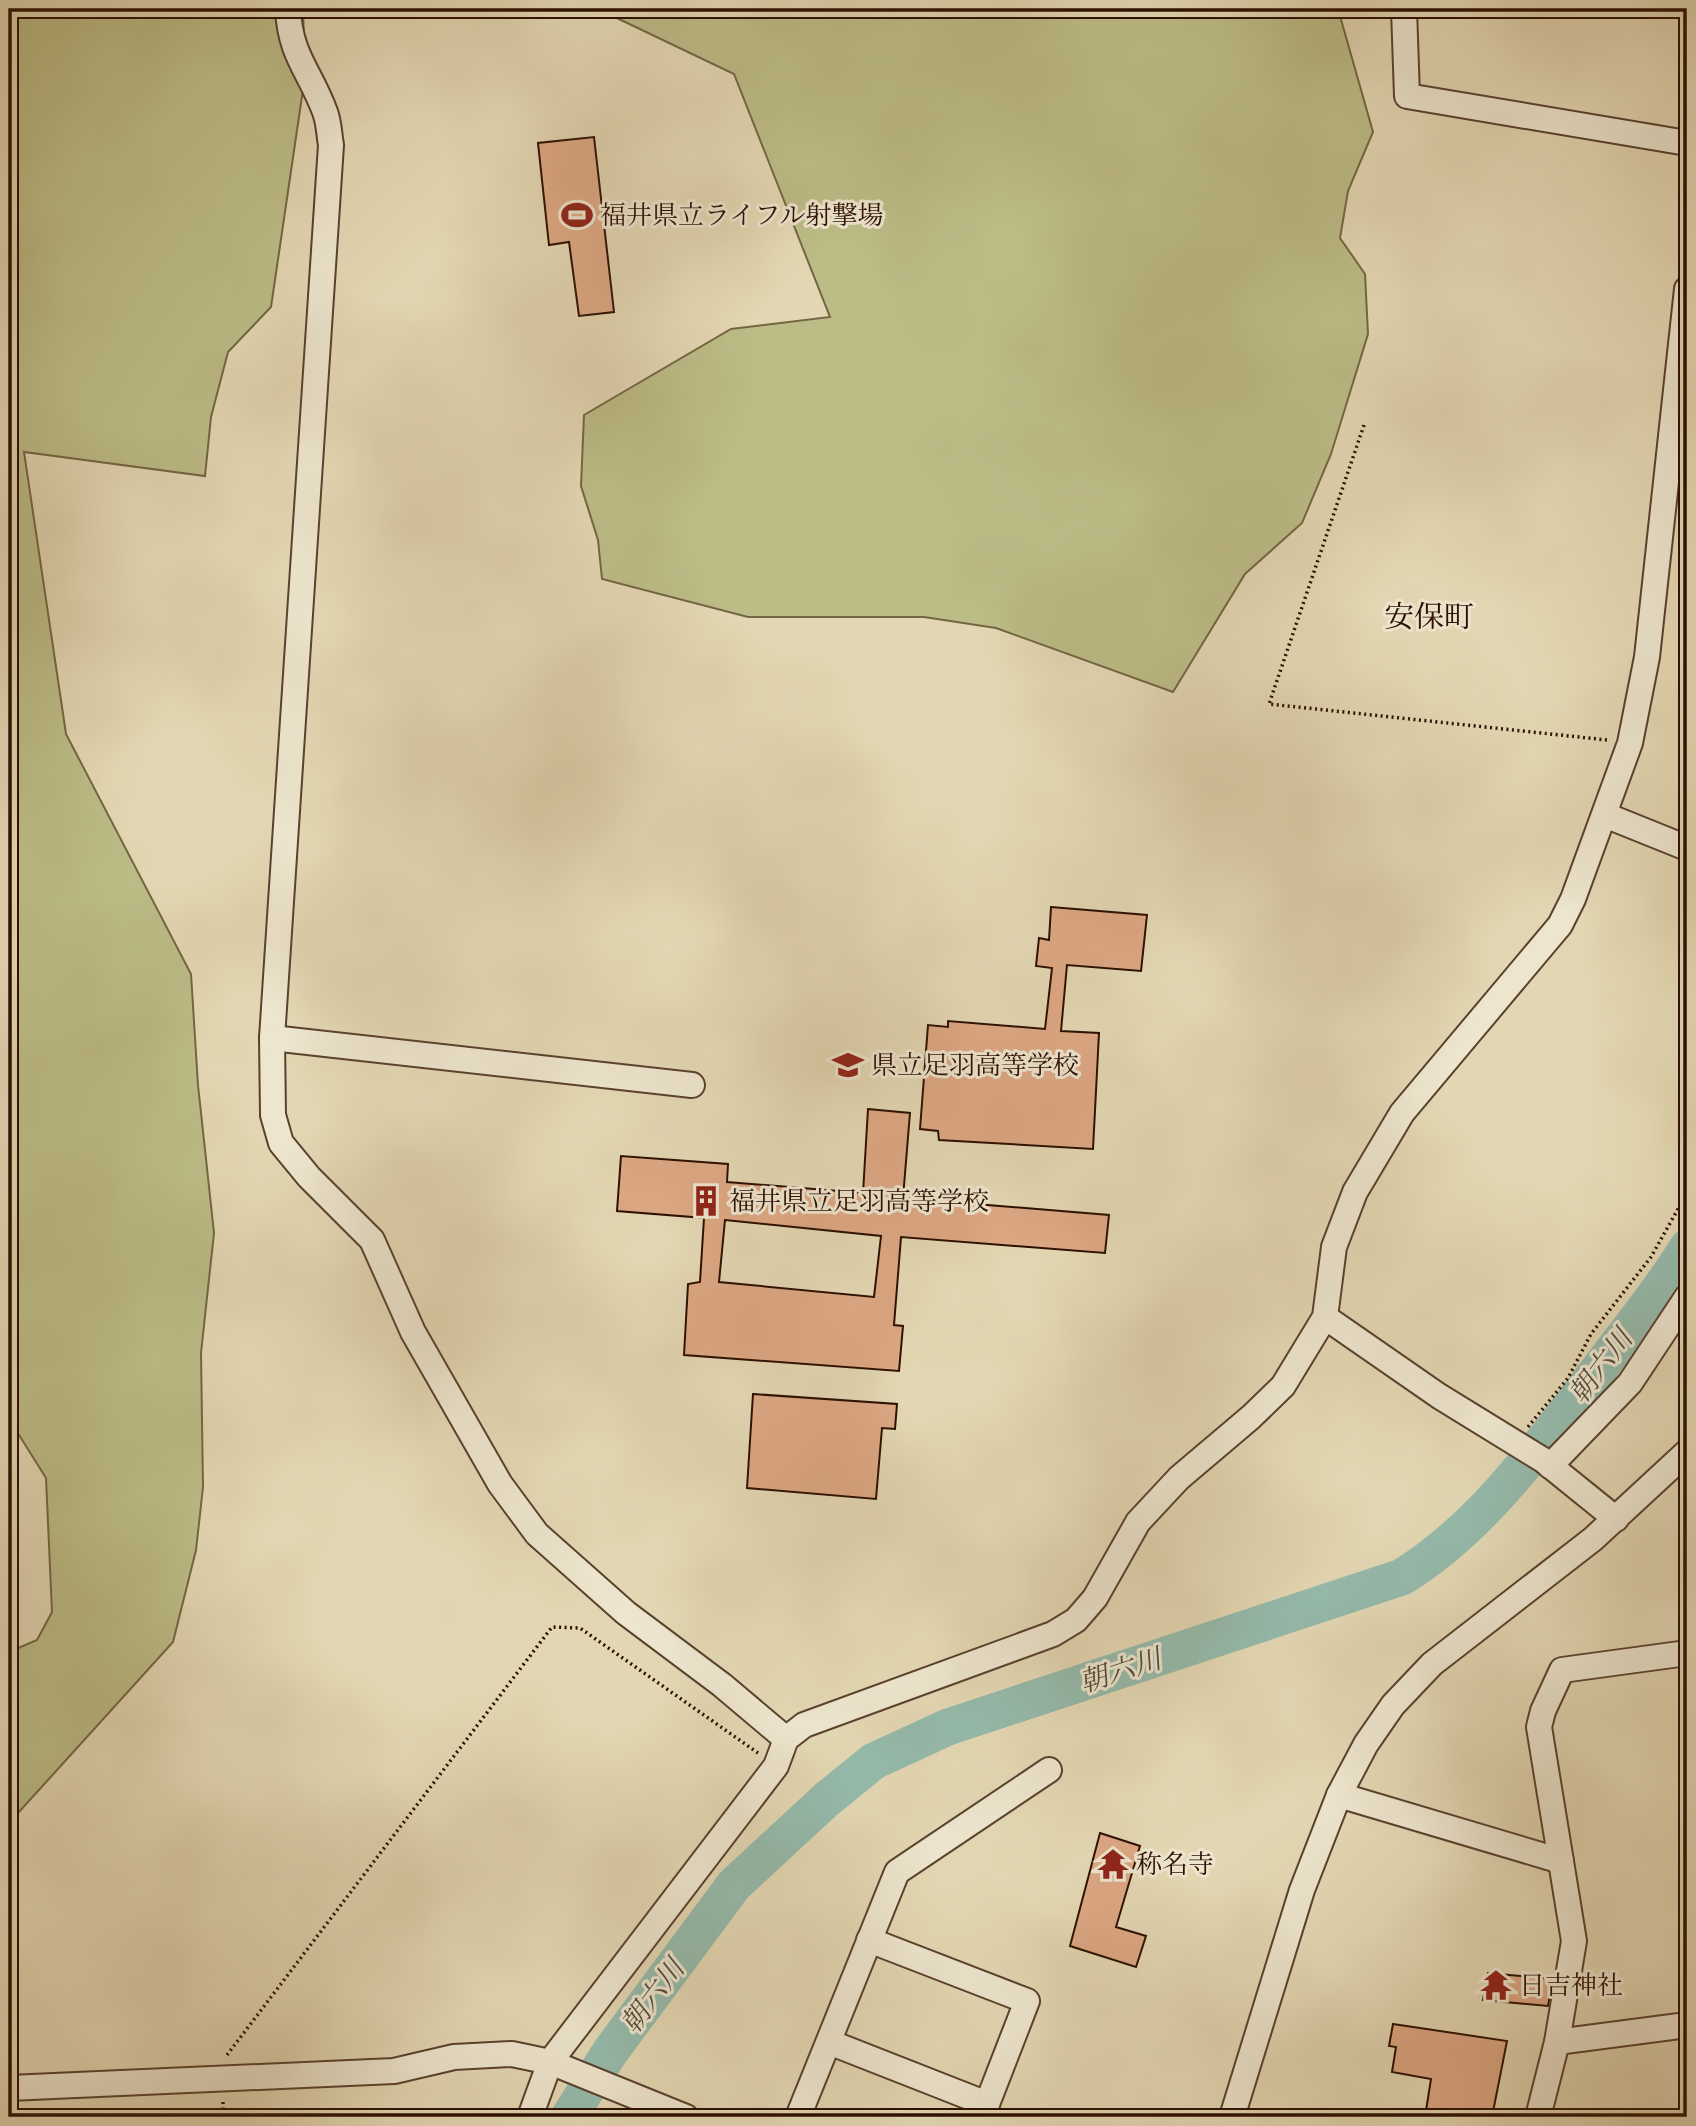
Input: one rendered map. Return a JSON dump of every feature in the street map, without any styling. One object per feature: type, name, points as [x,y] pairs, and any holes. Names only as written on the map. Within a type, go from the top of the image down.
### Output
[{"type":"street","points":[[288,9],[289,35],[326,113],[331,145],[272,1038],[273,1115],[281,1143],[309,1177],[372,1240],[414,1332],[452,1404],[500,1484],[537,1535],[626,1613],[722,1685],[786,1739]]},
{"type":"street","points":[[1404,9],[1408,96],[1687,143]]},
{"type":"street","points":[[530,2117],[557,2065],[776,1766],[786,1739],[804,1725],[1053,1634],[1076,1620],[1095,1598],[1139,1522],[1179,1478],[1251,1418],[1283,1386],[1325,1317],[1334,1247],[1355,1192],[1402,1113],[1560,925],[1573,899],[1605,815],[1630,743],[1647,657],[1687,289]]},
{"type":"street","points":[[1605,815],[1687,848]]},
{"type":"street","points":[[272,1038],[692,1085]]},
{"type":"street","points":[[1546,1463],[1630,1383],[1687,1297]]},
{"type":"street","points":[[1325,1317],[1439,1396],[1516,1442],[1616,1519]]},
{"type":"street","points":[[1232,2117],[1302,1890],[1339,1795],[1366,1744],[1393,1705],[1433,1664],[1616,1519],[1687,1451]]},
{"type":"street","points":[[1538,2117],[1557,2042],[1574,1941],[1539,1727],[1543,1711],[1562,1670],[1687,1653]]},
{"type":"street","points":[[798,2117],[897,1872],[1049,1770]]},
{"type":"street","points":[[1339,1795],[1561,1861]]},
{"type":"street","points":[[828,2042],[985,2111],[1027,2001],[869,1940]]},
{"type":"street","points":[[1557,2042],[1687,2025]]},
{"type":"street","points":[[9,2088],[394,2071],[454,2057],[512,2054],[557,2065],[686,2117]]},
{"type":"path","points":[[1364,425],[1269,704],[1630,743]]},
{"type":"path","points":[[1516,1442],[1568,1378],[1591,1334],[1651,1257],[1687,1193]]},
{"type":"path","points":[[208,2079],[552,1628],[580,1628],[776,1766]]},
{"type":"green space","points":[[9,9],[303,9],[305,76],[271,307],[228,352],[211,417],[205,476],[24,452],[66,734],[191,974],[198,1085],[214,1233],[201,1353],[203,1487],[196,1550],[173,1642],[9,1823],[9,1652],[37,1640],[52,1612],[46,1478],[9,1419]]},
{"type":"green space","points":[[598,9],[1338,9],[1373,132],[1348,191],[1340,238],[1365,274],[1368,334],[1331,454],[1302,523],[1245,574],[1173,692],[996,628],[924,617],[748,617],[602,579],[598,540],[581,486],[584,415],[731,329],[830,317],[734,74]]},
{"type":"building","points":[[594,137],[614,312],[579,316],[569,242],[549,245],[538,143]]},
{"type":"building","points":[[1051,907],[1147,915],[1141,971],[1067,965],[1061,1031],[1099,1033],[1093,1149],[939,1140],[938,1131],[920,1129],[928,1025],[948,1027],[948,1021],[1045,1029],[1052,968],[1036,966],[1039,938],[1049,940]]},
{"type":"building","points":[[868,1109],[910,1113],[903,1198],[1109,1215],[1105,1253],[901,1237],[894,1325],[903,1326],[899,1371],[684,1355],[688,1284],[700,1282],[704,1218],[617,1211],[621,1156],[728,1164],[727,1182],[863,1193]],"holes":[[[725,1220],[881,1236],[874,1297],[719,1282]]]},
{"type":"building","points":[[753,1394],[897,1404],[895,1429],[882,1428],[876,1499],[747,1488]]},
{"type":"building","points":[[1100,1833],[1140,1846],[1116,1927],[1146,1936],[1136,1967],[1070,1946]]},
{"type":"building","points":[[1488,1973],[1553,1979],[1548,2006],[1483,2000]]},
{"type":"building","points":[[1393,2024],[1507,2041],[1492,2117],[1425,2117],[1431,2079],[1392,2072],[1396,2047],[1389,2046]]},
{"type":"waterway","name":"朝六川","points":[[569,2117],[610,2052],[734,1885],[827,1799],[874,1761],[948,1727],[1402,1577],[1459,1534],[1510,1482],[1644,1310],[1687,1248]]},
{"type":"place","name":"福井県立ライフル射撃場","points":[[577,215]]},
{"type":"place","name":"県立足羽高等学校","points":[[848,1065]]},
{"type":"place","name":"福井県立足羽高等学校","points":[[706,1201]]},
{"type":"place","name":"称名寺","points":[[1113,1864]]},
{"type":"place","name":"日吉神社","points":[[1496,1985]]},
{"type":"district","name":"安保町","points":[[1429,617]]}]
